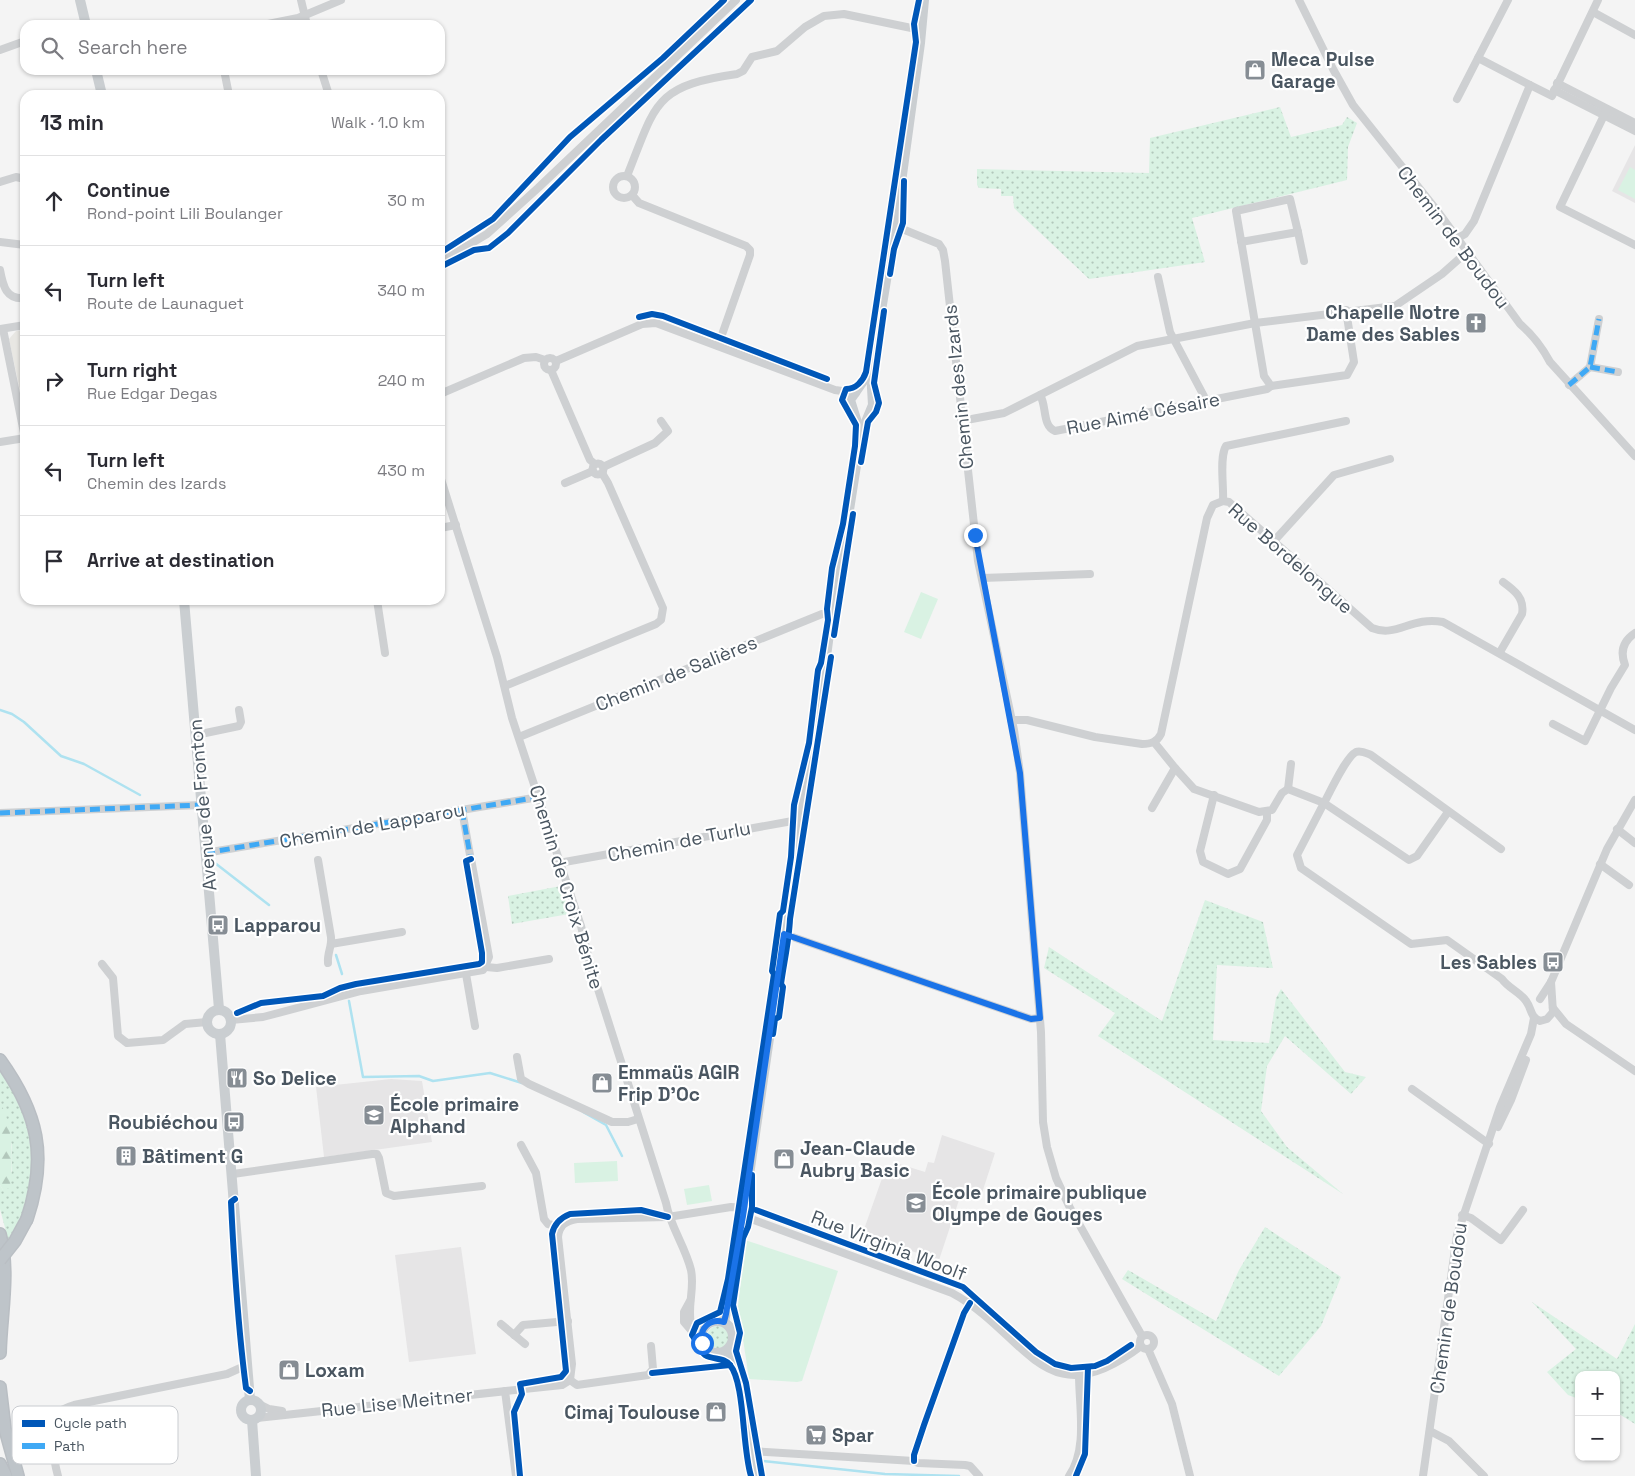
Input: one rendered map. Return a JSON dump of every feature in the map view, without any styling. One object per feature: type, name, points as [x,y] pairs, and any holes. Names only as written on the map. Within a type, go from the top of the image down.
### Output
[{"type":"highway","points":[[0,1060],[24,1098],[33,1119],[38,1139],[38,1175],[27,1218],[15,1241],[0,1260]]},
{"type":"highway","points":[[0,1234],[5,1260],[5,1283],[0,1353]]},
{"type":"highway","points":[[0,1387],[5,1429],[12,1454]]},
{"type":"highway","points":[[0,1464],[6,1476]]},
{"type":"main road","points":[[80,0],[85,20]]},
{"type":"main road","points":[[724,1322],[744,1212],[796,854],[798,820],[833,613],[836,576],[846,529],[861,434],[873,405],[871,371],[895,226],[924,0]]},
{"type":"main road","points":[[97,75],[101,90]]},
{"type":"main road","points":[[861,434],[853,408],[857,392],[871,371]]},
{"type":"main road","points":[[857,392],[864,391],[872,397]]},
{"type":"main road","points":[[853,408],[863,414],[870,410]]},
{"type":"main road","name":"Avenue de Fronton","points":[[184,605],[219,1009]]},
{"type":"main road","points":[[219,1009],[228,1013],[232,1020],[230,1028],[220,1034],[211,1031],[207,1022],[210,1013],[219,1009]]},
{"type":"main road","points":[[220,1034],[233,1174],[247,1365],[254,1402],[261,1411],[255,1419],[256,1476]]},
{"type":"main road","points":[[714,1321],[724,1322],[731,1328],[733,1335],[732,1344],[726,1351],[712,1352],[702,1343],[701,1335],[707,1325],[714,1321]]},
{"type":"main road","points":[[726,1351],[740,1378],[756,1476]]},
{"type":"main road","points":[[254,1402],[242,1405],[241,1411],[243,1417],[255,1419]]},
{"type":"street","points":[[301,0],[306,20]]},
{"type":"street","points":[[286,20],[305,16],[341,0]]},
{"type":"street","points":[[445,259],[482,237],[538,188],[736,0]]},
{"type":"street","name":"Chemin de Boudou","points":[[1300,0],[1336,75],[1353,105],[1458,238],[1520,324],[1530,332],[1569,385],[1635,456]]},
{"type":"street","points":[[1457,99],[1508,0]]},
{"type":"street","points":[[1478,58],[1552,96],[1598,0]]},
{"type":"street","points":[[1593,12],[1635,35]]},
{"type":"street","points":[[627,176],[634,182],[635,187],[632,195],[624,198],[614,191],[616,180],[627,176],[652,114],[675,89],[707,79],[737,74],[743,70],[752,57],[777,51],[809,24],[824,16],[854,16],[921,30]]},
{"type":"street","points":[[0,50],[20,43]]},
{"type":"street","points":[[225,75],[228,90]]},
{"type":"street","points":[[323,75],[327,90]]},
{"type":"street","points":[[1458,238],[1464,234],[1474,221],[1530,84]]},
{"type":"street","points":[[1556,87],[1606,112],[1635,123]]},
{"type":"street","points":[[1606,112],[1635,131]]},
{"type":"street","points":[[1606,112],[1560,207],[1635,245]]},
{"type":"street","points":[[0,182],[16,177],[20,178]]},
{"type":"street","points":[[632,195],[639,203],[746,246],[750,250],[750,255],[718,346]]},
{"type":"street","points":[[1271,386],[1264,376],[1236,211],[1290,199],[1304,261]]},
{"type":"street","name":"Chemin des Izards","points":[[895,226],[934,241],[943,250],[982,578],[1020,773],[1040,1018],[1043,1122],[1047,1147],[1056,1178],[1070,1208],[1142,1336],[1140,1341],[1172,1404],[1190,1476]]},
{"type":"street","points":[[1242,242],[1298,232]]},
{"type":"street","points":[[0,242],[20,244]]},
{"type":"street","points":[[962,421],[1004,412],[1137,346],[1255,323],[1346,310],[1395,306],[1442,274],[1468,251]]},
{"type":"street","points":[[0,270],[3,286],[9,295],[16,299],[20,299]]},
{"type":"street","points":[[1158,277],[1173,339],[1206,400]]},
{"type":"street","name":"Rue Aimé Césaire","points":[[1040,395],[1048,424],[1055,431],[1267,389],[1271,386],[1347,374],[1354,362],[1346,310]]},
{"type":"street","points":[[1569,385],[1590,367],[1599,319]]},
{"type":"street","points":[[556,361],[642,324],[652,322],[835,390],[857,392]]},
{"type":"street","points":[[20,326],[1,329],[20,415]]},
{"type":"street","points":[[445,392],[524,358],[536,356],[546,360],[553,358],[556,361]]},
{"type":"street","points":[[504,686],[656,624],[661,620],[662,608],[608,483],[590,460],[551,370],[547,369],[544,365],[546,360]]},
{"type":"street","points":[[551,370],[554,368],[556,361]]},
{"type":"street","points":[[1590,367],[1618,372]]},
{"type":"street","points":[[835,390],[853,408]]},
{"type":"street","points":[[566,483],[655,443],[668,431],[661,421]]},
{"type":"street","points":[[1223,501],[1222,457],[1226,446],[1346,421]]},
{"type":"street","points":[[0,442],[20,439]]},
{"type":"street","points":[[1274,541],[1334,475],[1390,458]]},
{"type":"street","name":"Chemin de Croix Bénite","points":[[445,491],[519,737],[559,864],[581,926],[590,964],[666,1203],[668,1217],[690,1270],[692,1298],[689,1318],[691,1324],[696,1327],[707,1325]]},
{"type":"street","name":"Rue Bordelongue","points":[[1154,742],[1161,734],[1207,518],[1213,505],[1223,501],[1229,502],[1372,628],[1381,632],[1392,632],[1419,621],[1436,620],[1442,622],[1500,652],[1599,711],[1635,730]]},
{"type":"street","points":[[445,527],[456,525]]},
{"type":"street","points":[[982,578],[1090,574]]},
{"type":"street","points":[[1500,652],[1522,614],[1524,607],[1515,591],[1503,582]]},
{"type":"street","points":[[378,605],[385,653]]},
{"type":"street","name":"Chemin de Salières","points":[[519,737],[822,614],[833,613]]},
{"type":"street","points":[[1553,724],[1585,741],[1599,711],[1625,665],[1622,657],[1625,644],[1635,633]]},
{"type":"street","points":[[196,735],[239,726],[242,722],[239,710]]},
{"type":"street","points":[[1011,720],[1027,720],[1110,739],[1142,744],[1154,742],[1194,789],[1259,812],[1272,810],[1282,793],[1288,789],[1291,764]]},
{"type":"street","points":[[1501,849],[1371,755],[1359,751],[1351,756],[1296,856],[1301,868],[1411,944],[1447,940],[1502,979],[1507,986],[1526,999],[1534,1018],[1566,1024]]},
{"type":"street","points":[[1152,808],[1175,768]]},
{"type":"street","points":[[1288,789],[1324,803],[1409,860],[1417,856],[1448,812]]},
{"type":"street","points":[[1214,795],[1200,851],[1203,862],[1228,874],[1240,869],[1267,820],[1267,812]]},
{"type":"street","name":"Chemin de Lapparou","points":[[205,854],[539,797]]},
{"type":"street","points":[[1531,1008],[1551,982],[1600,864],[1617,829],[1635,800]]},
{"type":"street","points":[[0,813],[201,805]]},
{"type":"street","points":[[232,1020],[263,1017],[361,991],[483,970],[489,957],[462,810]]},
{"type":"street","name":"Chemin de Turlu","points":[[559,864],[798,820]]},
{"type":"street","points":[[1617,829],[1635,843]]},
{"type":"street","points":[[318,860],[331,944],[327,953],[328,963]]},
{"type":"street","points":[[1600,864],[1629,885]]},
{"type":"street","points":[[331,944],[402,932]]},
{"type":"street","points":[[784,934],[1031,1019],[1040,1018]]},
{"type":"street","points":[[486,966],[497,968],[549,959]]},
{"type":"street","points":[[102,964],[113,978],[118,1036],[127,1043],[162,1040],[185,1024],[207,1022]]},
{"type":"street","points":[[466,974],[475,1026]]},
{"type":"street","points":[[1545,1020],[1552,1006],[1551,982]]},
{"type":"street","points":[[1526,999],[1547,1000],[1566,1024],[1635,1071]]},
{"type":"street","name":"Chemin de Boudou","points":[[1423,1476],[1456,1235],[1500,1107],[1531,1034],[1534,1018]]},
{"type":"street","name":"Chemin de Boudou","points":[[1488,1144],[1511,1100],[1545,1020]]},
{"type":"street","points":[[517,1057],[521,1079],[529,1084],[612,1122],[628,1122],[638,1119]]},
{"type":"street","points":[[1412,1090],[1488,1144]]},
{"type":"street","points":[[521,1145],[536,1173],[544,1219],[548,1224],[560,1227]]},
{"type":"street","points":[[233,1174],[377,1154],[386,1193],[394,1196],[482,1186]]},
{"type":"street","points":[[650,1346],[653,1369],[648,1375],[577,1385],[570,1380],[572,1364],[558,1237],[560,1227],[566,1222],[577,1219],[668,1217],[731,1207],[744,1212]]},
{"type":"street","points":[[1462,1215],[1471,1218],[1501,1240],[1523,1210]]},
{"type":"street","name":"Rue Virginia Woolf","points":[[744,1212],[935,1286],[970,1303],[1035,1361],[1059,1373],[1080,1376],[1111,1368],[1145,1348]]},
{"type":"street","name":"Chemin de Croix Bénite","points":[[692,1298],[684,1312],[684,1322],[702,1343]]},
{"type":"street","points":[[914,1460],[924,1425],[964,1313],[970,1303]]},
{"type":"street","points":[[514,1335],[523,1325],[568,1321]]},
{"type":"street","points":[[501,1324],[524,1344]]},
{"type":"street","name":"Chemin des Izards","points":[[1142,1336],[1148,1335],[1154,1340],[1153,1346],[1145,1348]]},
{"type":"street","points":[[71,1406],[227,1374],[247,1365]]},
{"type":"street","points":[[1069,1476],[1076,1462],[1079,1448],[1080,1376]]},
{"type":"street","name":"Rue Lise Meitner","points":[[255,1419],[289,1412],[562,1385],[570,1380]]},
{"type":"street","points":[[505,1391],[516,1476]]},
{"type":"street","name":"Rue Lise Meitner","points":[[254,1402],[269,1409],[289,1412]]},
{"type":"street","points":[[1430,1431],[1449,1441],[1484,1476]]},
{"type":"street","points":[[751,1451],[914,1460],[918,1463],[970,1466],[979,1476]]},
{"type":"shaded area","points":[[1635,145],[1635,203],[1612,191]]},
{"type":"shaded area","points":[[16,331],[20,331],[20,391],[9,339]]},
{"type":"shaded area","name":"École primaire Alphand","points":[[391,1079],[422,1081],[432,1142],[324,1157],[316,1087]]},
{"type":"shaded area","name":"École primaire publique Olympe de Gouges","points":[[942,1135],[995,1153],[982,1193],[963,1188],[939,1260],[862,1235],[886,1167],[891,1168],[893,1162],[925,1172],[928,1162],[934,1163]]},
{"type":"shaded area","points":[[461,1247],[476,1354],[409,1362],[395,1255]]},
{"type":"green space","points":[[1280,107],[1291,137],[1342,125],[1347,117],[1357,123],[1348,147],[1347,180],[1192,218],[1205,262],[1089,279],[1014,208],[1013,196],[1001,196],[1001,189],[979,188],[977,185],[977,169],[1149,173],[1150,138]]},
{"type":"green space","points":[[1630,167],[1635,170],[1635,199],[1618,190]]},
{"type":"green space","points":[[921,592],[938,599],[921,639],[904,632]]},
{"type":"green space","points":[[561,886],[569,914],[512,924],[508,896]]},
{"type":"green space","points":[[1205,900],[1263,922],[1273,968],[1217,965],[1213,1040],[1269,1043],[1276,998],[1281,989],[1345,1072],[1366,1077],[1351,1094],[1285,1036],[1267,1066],[1261,1111],[1287,1147],[1343,1194],[1098,1036],[1115,1013],[1044,968],[1049,947],[1162,1021]]},
{"type":"green space","points":[[0,1071],[22,1111],[29,1133],[32,1154],[32,1175],[28,1197],[20,1218],[8,1239],[0,1209],[0,1185],[3,1190],[12,1171],[12,1146],[0,1102]]},
{"type":"green space","points":[[0,1102],[8,1123],[12,1155],[10,1188],[3,1190],[0,1185]]},
{"type":"green space","points":[[617,1161],[618,1181],[575,1183],[574,1163]]},
{"type":"green space","points":[[709,1185],[712,1201],[687,1205],[684,1189]]},
{"type":"green space","points":[[1265,1227],[1341,1277],[1321,1326],[1279,1376],[1122,1279],[1128,1270],[1216,1321],[1239,1270]]},
{"type":"green space","points":[[745,1240],[838,1271],[802,1381],[749,1379],[738,1306]]},
{"type":"green space","points":[[1532,1302],[1617,1359],[1635,1324],[1635,1424],[1620,1415],[1620,1371],[1575,1371],[1575,1398],[1568,1395],[1547,1372],[1576,1349]]},
{"type":"green space","points":[[718,1326],[726,1329],[729,1337],[726,1345],[718,1348],[710,1345],[707,1337],[710,1329]]},
{"type":"waterway","points":[[0,710],[12,714],[24,722],[61,756],[84,764],[140,795]]},
{"type":"waterway","points":[[215,863],[269,905]]},
{"type":"waterway","points":[[336,955],[342,974]]},
{"type":"waterway","points":[[349,1001],[363,1077],[419,1076],[433,1081],[490,1073],[522,1083]]},
{"type":"waterway","points":[[583,1112],[606,1125],[622,1156]]},
{"type":"waterway","points":[[763,1461],[885,1474],[959,1476]]},
{"type":"marked path","points":[[1569,385],[1590,367],[1599,319]]},
{"type":"marked path","points":[[1590,367],[1618,372]]},
{"type":"marked path","points":[[205,853],[539,797]]},
{"type":"marked path","points":[[0,813],[201,805]]},
{"type":"marked path","points":[[462,810],[470,855]]},
{"type":"cycle path","points":[[445,250],[493,219],[570,137],[663,58],[724,0]]},
{"type":"cycle path","points":[[445,264],[474,250],[489,248],[508,233],[601,140],[751,0]]},
{"type":"cycle path","points":[[751,1476],[741,1401],[735,1374],[728,1362],[705,1355],[692,1335],[697,1323],[720,1312],[728,1279],[774,974],[772,971],[780,914],[783,911],[791,857],[794,805],[809,743],[818,670],[821,663],[828,620],[827,609],[832,568],[843,524],[855,446],[856,425],[842,400],[846,389],[853,388],[859,384],[866,372],[916,42],[914,24],[919,0]]},
{"type":"cycle path","points":[[890,274],[894,249],[903,223],[904,181]]},
{"type":"cycle path","points":[[861,462],[868,422],[876,412],[879,403],[874,383],[884,311]]},
{"type":"cycle path","points":[[639,317],[652,314],[663,316],[827,379]]},
{"type":"cycle path","points":[[834,635],[853,514]]},
{"type":"cycle path","points":[[773,1034],[775,1019],[779,1017],[783,987],[781,984],[790,919],[831,657]]},
{"type":"cycle path","points":[[237,1013],[261,1003],[323,996],[340,988],[356,984],[479,964],[482,962],[482,953],[466,861],[471,859]]},
{"type":"cycle path","points":[[752,1175],[752,1207],[748,1227],[743,1238],[733,1305],[740,1333],[736,1351],[746,1383],[762,1476]]},
{"type":"cycle path","points":[[235,1199],[231,1202],[237,1295],[246,1388],[250,1391]]},
{"type":"cycle path","points":[[520,1476],[514,1412],[522,1394],[520,1384],[561,1377],[566,1371],[552,1234],[554,1227],[560,1219],[570,1214],[641,1210],[668,1217]]},
{"type":"cycle path","points":[[756,1210],[963,1287],[1036,1352],[1055,1364],[1071,1368],[1095,1366],[1107,1361],[1131,1345]]},
{"type":"cycle path","points":[[914,1461],[914,1455],[924,1425],[964,1313],[970,1303]]},
{"type":"cycle path","points":[[652,1373],[730,1365]]},
{"type":"cycle path","points":[[1076,1476],[1085,1454],[1088,1367]]},
{"type":"place","name":"Meca Pulse Garage","points":[[1255,70]]},
{"type":"place","name":"Chapelle Notre Dame des Sables","points":[[1476,323]]},
{"type":"place","name":"Lapparou","points":[[218,925]]},
{"type":"place","name":"Les Sables","points":[[1553,962]]},
{"type":"place","name":"So Delice","points":[[237,1078]]},
{"type":"place","name":"Emmaüs AGIR Frip D'Oc","points":[[602,1083]]},
{"type":"place","name":"École primaire Alphand","points":[[374,1115]]},
{"type":"place","name":"Roubiéchou","points":[[234,1122]]},
{"type":"place","name":"Bâtiment G","points":[[126,1156]]},
{"type":"place","name":"Jean-Claude Aubry Basic","points":[[784,1159]]},
{"type":"place","name":"École primaire publique Olympe de Gouges","points":[[916,1203]]},
{"type":"place","name":"Loxam","points":[[289,1370]]},
{"type":"place","name":"Cimaj Toulouse","points":[[716,1412]]},
{"type":"place","name":"Spar","points":[[816,1435]]},
{"type":"route","points":[[702,1343],[701,1335],[703,1329],[714,1321],[724,1322],[726,1314],[743,1216],[784,934],[830,948],[849,958],[899,972],[919,981],[1007,1009],[1031,1019],[1040,1018],[1017,747],[978,561],[975,535]]}]
